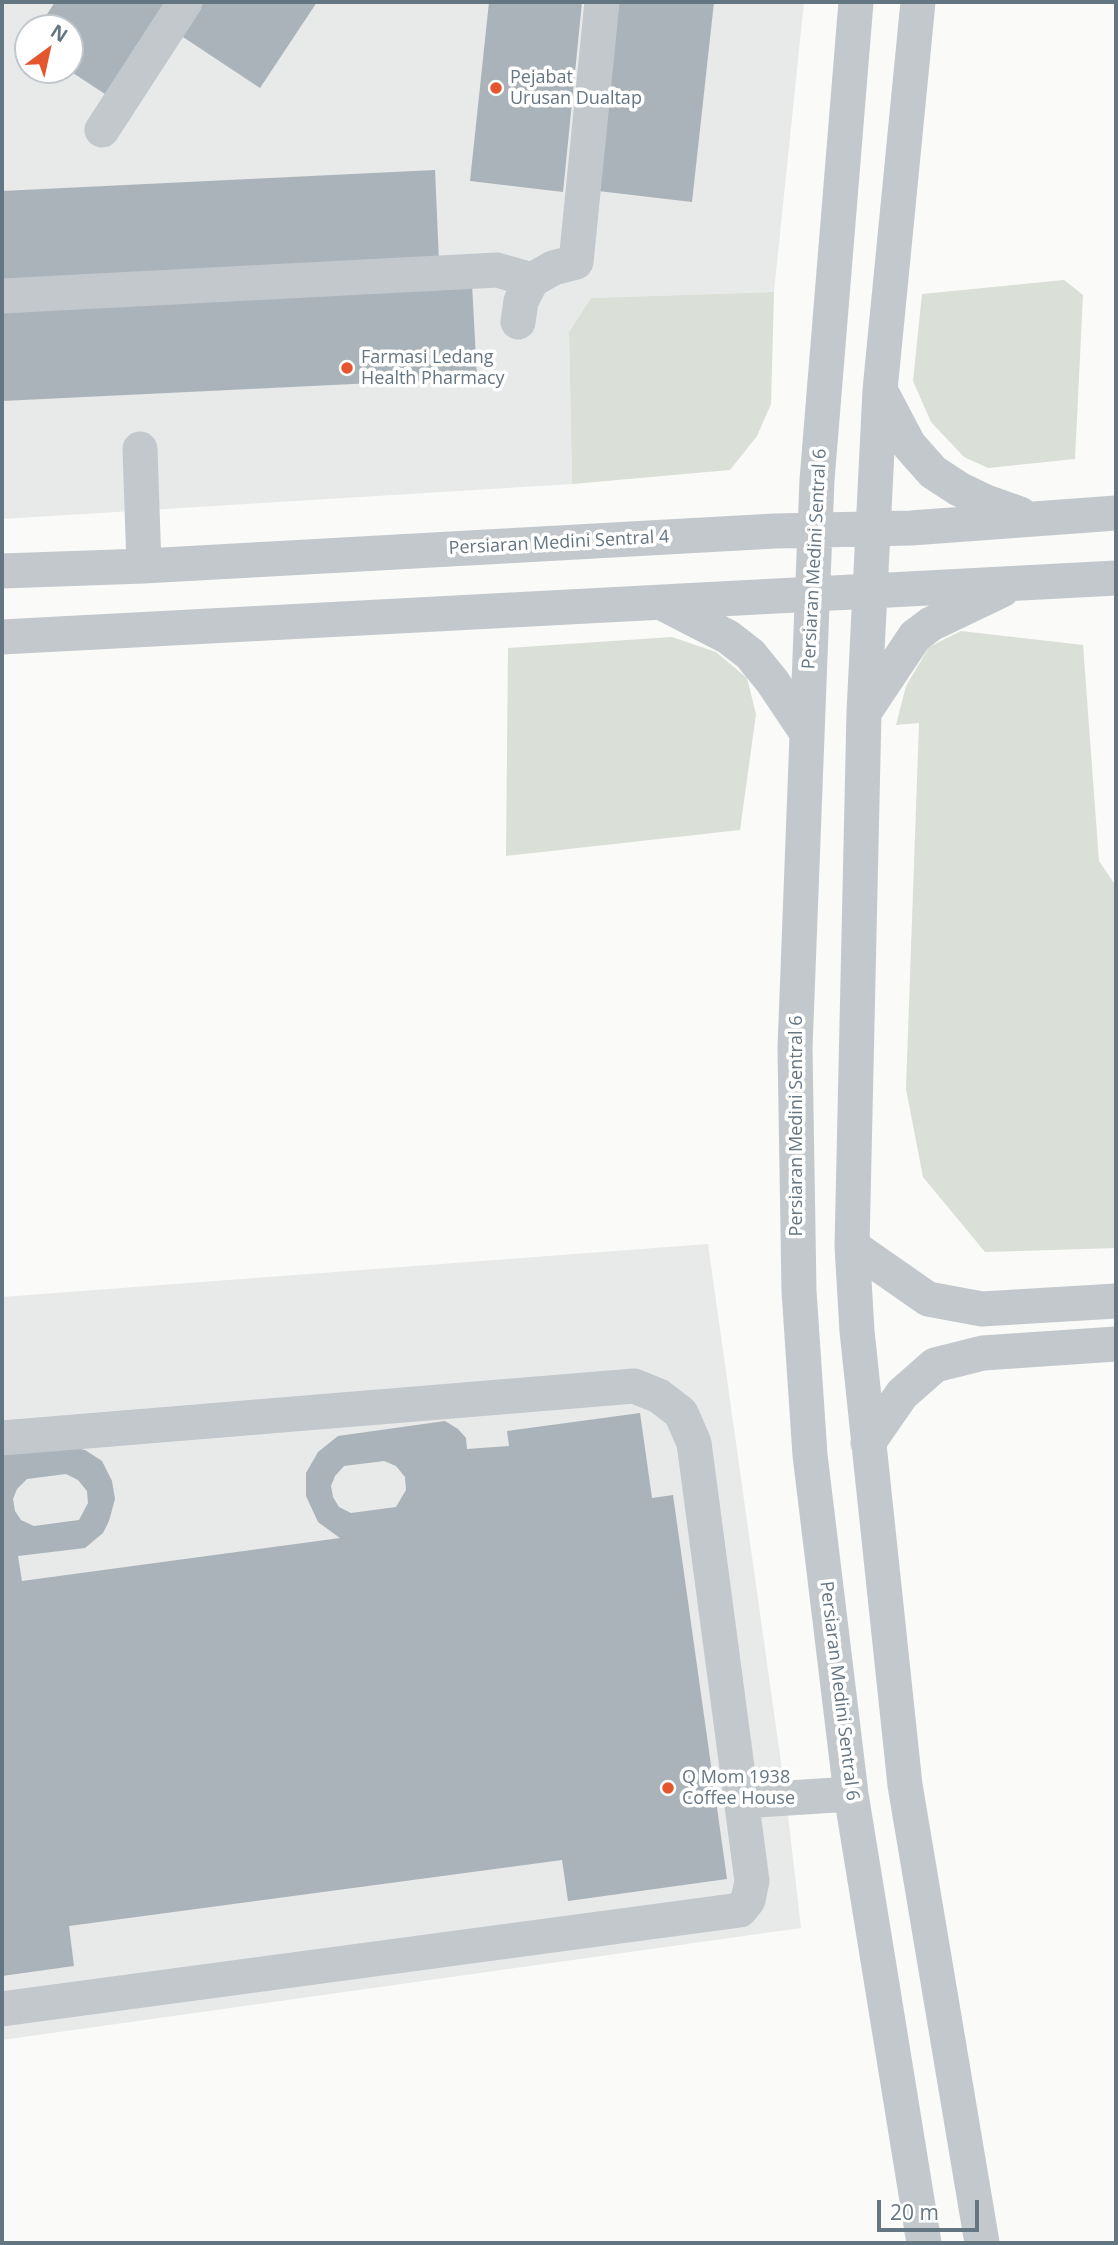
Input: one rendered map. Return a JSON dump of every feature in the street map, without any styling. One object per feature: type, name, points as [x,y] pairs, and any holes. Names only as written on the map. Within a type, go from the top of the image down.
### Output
[{"type":"street","points":[[102,130],[185,2]]},
{"type":"street","points":[[518,322],[521,301],[532,280],[553,268],[576,262],[602,2]]},
{"type":"street","name":"Persiaran Medini Sentral 6","points":[[856,2],[815,531],[794,1048],[799,1291],[810,1455],[851,1794],[924,2243]]},
{"type":"street","points":[[918,2],[880,390],[869,591],[852,1245],[856,1331],[905,1785],[982,2243]]},
{"type":"street","points":[[2,296],[497,271],[532,280]]},
{"type":"street","points":[[880,390],[909,445],[933,472],[986,502],[1033,518]]},
{"type":"street","points":[[139,449],[144,566]]},
{"type":"street","name":"Persiaran Medini Sentral 4","points":[[2,571],[144,566],[762,531],[873,529],[1116,513]]},
{"type":"street","points":[[2,637],[1116,578]]},
{"type":"street","points":[[864,712],[915,636],[931,624],[1021,582]]},
{"type":"street","points":[[661,602],[729,637],[750,654],[807,733]]},
{"type":"street","points":[[852,1245],[928,1299],[982,1309],[1116,1301]]},
{"type":"street","points":[[869,1443],[902,1394],[935,1365],[983,1353],[1116,1345]]},
{"type":"street","points":[[2,1438],[634,1386],[659,1396],[681,1413],[694,1443],[752,1881],[748,1900],[740,1910],[2,2009]]},
{"type":"street","points":[[742,1801],[851,1794]]},
{"type":"shaded area","points":[[2,2],[804,2],[774,292],[591,298],[569,332],[572,484],[2,519]]},
{"type":"shaded area","points":[[1064,280],[1083,295],[1075,459],[988,468],[964,457],[931,422],[913,381],[922,294]]},
{"type":"shaded area","points":[[774,292],[771,404],[757,436],[730,470],[572,484],[569,332],[591,298]]},
{"type":"shaded area","points":[[961,631],[1083,645],[1099,861],[1116,886],[1116,1248],[985,1252],[923,1177],[906,1089],[919,723],[896,725],[906,686],[929,647]]},
{"type":"shaded area","points":[[672,637],[716,652],[747,678],[756,714],[740,830],[506,856],[508,648]]},
{"type":"shaded area","points":[[708,1244],[786,1798],[801,1928],[2,2040],[2,1297]]},
{"type":"building","points":[[55,2],[167,2],[105,94],[84,80],[84,14],[47,14]]},
{"type":"building","points":[[202,2],[317,2],[260,88],[180,35]]},
{"type":"building","points":[[489,2],[582,2],[563,192],[470,181]]},
{"type":"building","points":[[619,2],[714,2],[692,202],[598,191]]},
{"type":"building","points":[[435,170],[439,261],[2,282],[2,191]]},
{"type":"building","points":[[472,284],[477,378],[2,401],[2,308]]},
{"type":"building","points":[[640,1413],[652,1498],[673,1495],[727,1879],[568,1901],[562,1860],[69,1926],[74,1966],[2,1976],[2,1455],[68,1446],[85,1450],[102,1461],[112,1481],[115,1499],[103,1533],[85,1548],[18,1556],[22,1581],[340,1538],[318,1522],[306,1496],[306,1473],[318,1452],[338,1436],[445,1421],[466,1438],[467,1449],[509,1446],[507,1431]],"holes":[[[384,1461],[396,1466],[405,1477],[406,1490],[396,1507],[351,1513],[339,1507],[331,1486],[344,1466]],[[66,1474],[78,1480],[87,1491],[88,1503],[79,1520],[34,1526],[21,1520],[15,1511],[13,1499],[17,1489],[27,1479]]]},
{"type":"place","name":"Pejabat Urusan Dualtap","points":[[496,88]]},
{"type":"place","name":"Farmasi Ledang Health Pharmacy","points":[[347,368]]},
{"type":"place","name":"Q Mom 1938 Coffee House","points":[[668,1788]]}]
